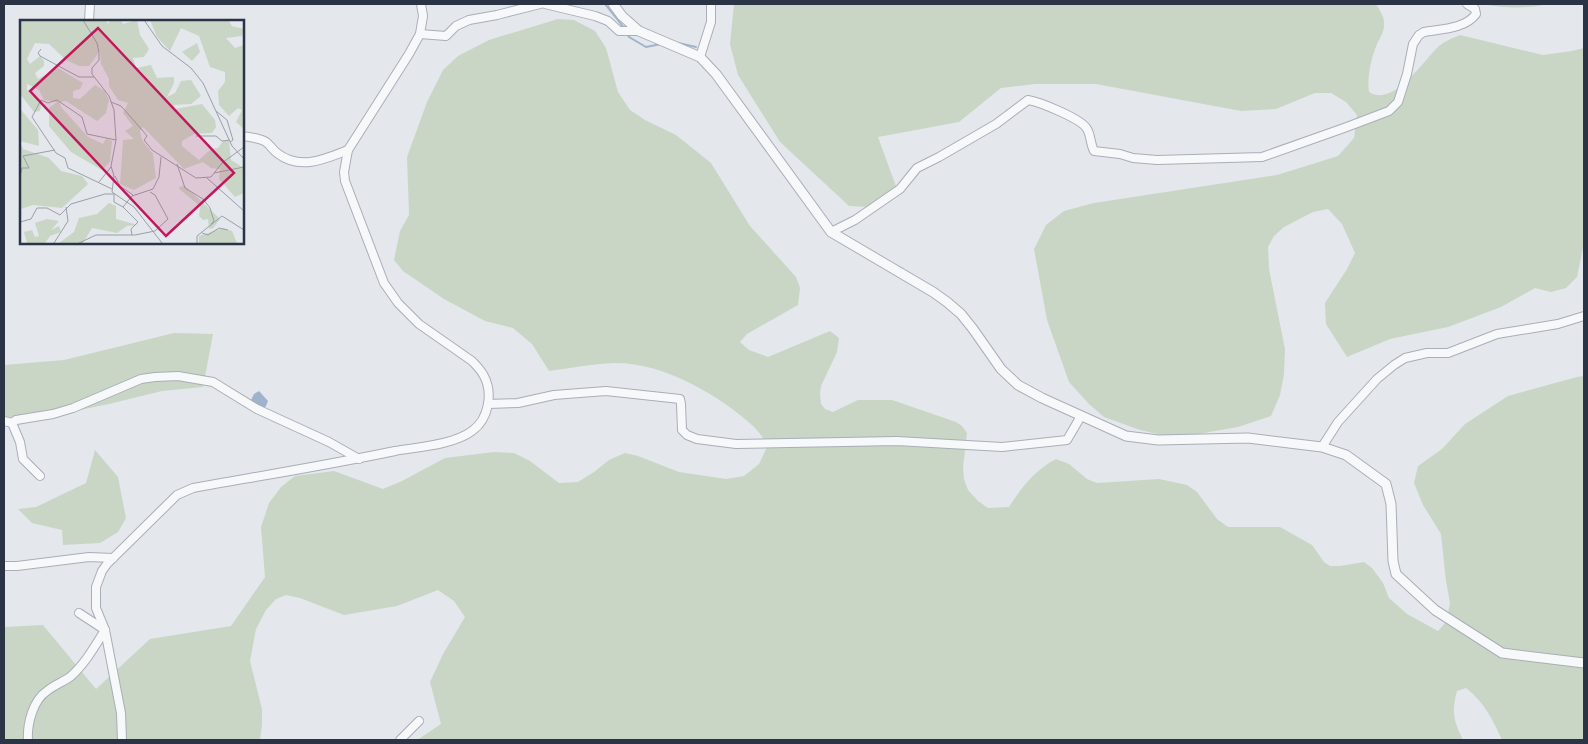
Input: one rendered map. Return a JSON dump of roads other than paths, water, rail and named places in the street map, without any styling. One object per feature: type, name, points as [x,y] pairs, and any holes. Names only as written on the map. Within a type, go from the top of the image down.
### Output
[{"type":"street","points":[[89,20],[90,4]]},
{"type":"street","points":[[122,740],[121,713],[105,630],[96,608],[96,587],[102,571],[113,558],[177,495],[193,488],[447,441],[466,435],[474,430],[488,404],[488,386],[485,376],[479,368],[472,361],[419,324],[398,303],[384,282],[345,181],[344,172],[348,150],[410,54],[420,34],[424,16],[422,4]]},
{"type":"street","points":[[420,34],[446,36],[456,26],[469,20],[540,4]]},
{"type":"street","points":[[545,4],[595,16],[608,22],[620,31],[631,31],[700,56],[716,74],[831,232],[934,292],[947,302],[973,329],[1001,369],[1027,390],[1126,436],[1141,439],[1248,438],[1322,447],[1346,455],[1386,484],[1391,504],[1393,561],[1396,574],[1435,610],[1502,653],[1584,663]]},
{"type":"street","points":[[613,4],[631,31]]},
{"type":"street","points":[[700,56],[711,22],[711,4]]},
{"type":"street","points":[[831,232],[855,220],[900,189],[917,168],[996,124],[1028,100],[1038,102],[1074,117],[1088,129],[1090,144],[1094,151],[1120,154],[1133,158],[1157,160],[1262,157],[1344,128],[1389,111],[1394,107],[1398,102],[1407,74],[1413,44],[1419,35],[1424,32],[1463,25],[1472,20],[1476,14],[1475,9],[1466,4]]},
{"type":"street","points":[[244,136],[265,141],[276,153],[288,160],[299,163],[322,160],[348,150]]},
{"type":"street","points":[[1322,447],[1338,422],[1377,379],[1394,364],[1405,358],[1426,353],[1448,353],[1497,334],[1558,324],[1584,316]]},
{"type":"street","points":[[4,421],[12,423],[16,420],[74,408],[141,379],[178,376],[213,382],[257,409],[359,458]]},
{"type":"street","points":[[488,404],[518,403],[554,396],[606,391],[680,399],[682,430],[687,436],[736,444],[897,441],[1002,447],[1067,440],[1081,416]]},
{"type":"street","points":[[12,423],[20,442],[23,458],[40,476]]},
{"type":"street","points":[[4,566],[89,557],[113,558]]},
{"type":"street","points":[[79,613],[105,630]]},
{"type":"street","points":[[28,740],[32,713],[39,697],[70,677],[84,662],[105,630]]},
{"type":"street","points":[[400,740],[419,721]]},
{"type":"water","points":[[259,391],[268,401],[263,409],[251,400],[254,394]]},
{"type":"waterway","points":[[605,4],[625,29]]},
{"type":"waterway","points":[[627,33],[629,37],[646,47],[661,44]]},
{"type":"waterway","points":[[678,43],[696,47]]}]
